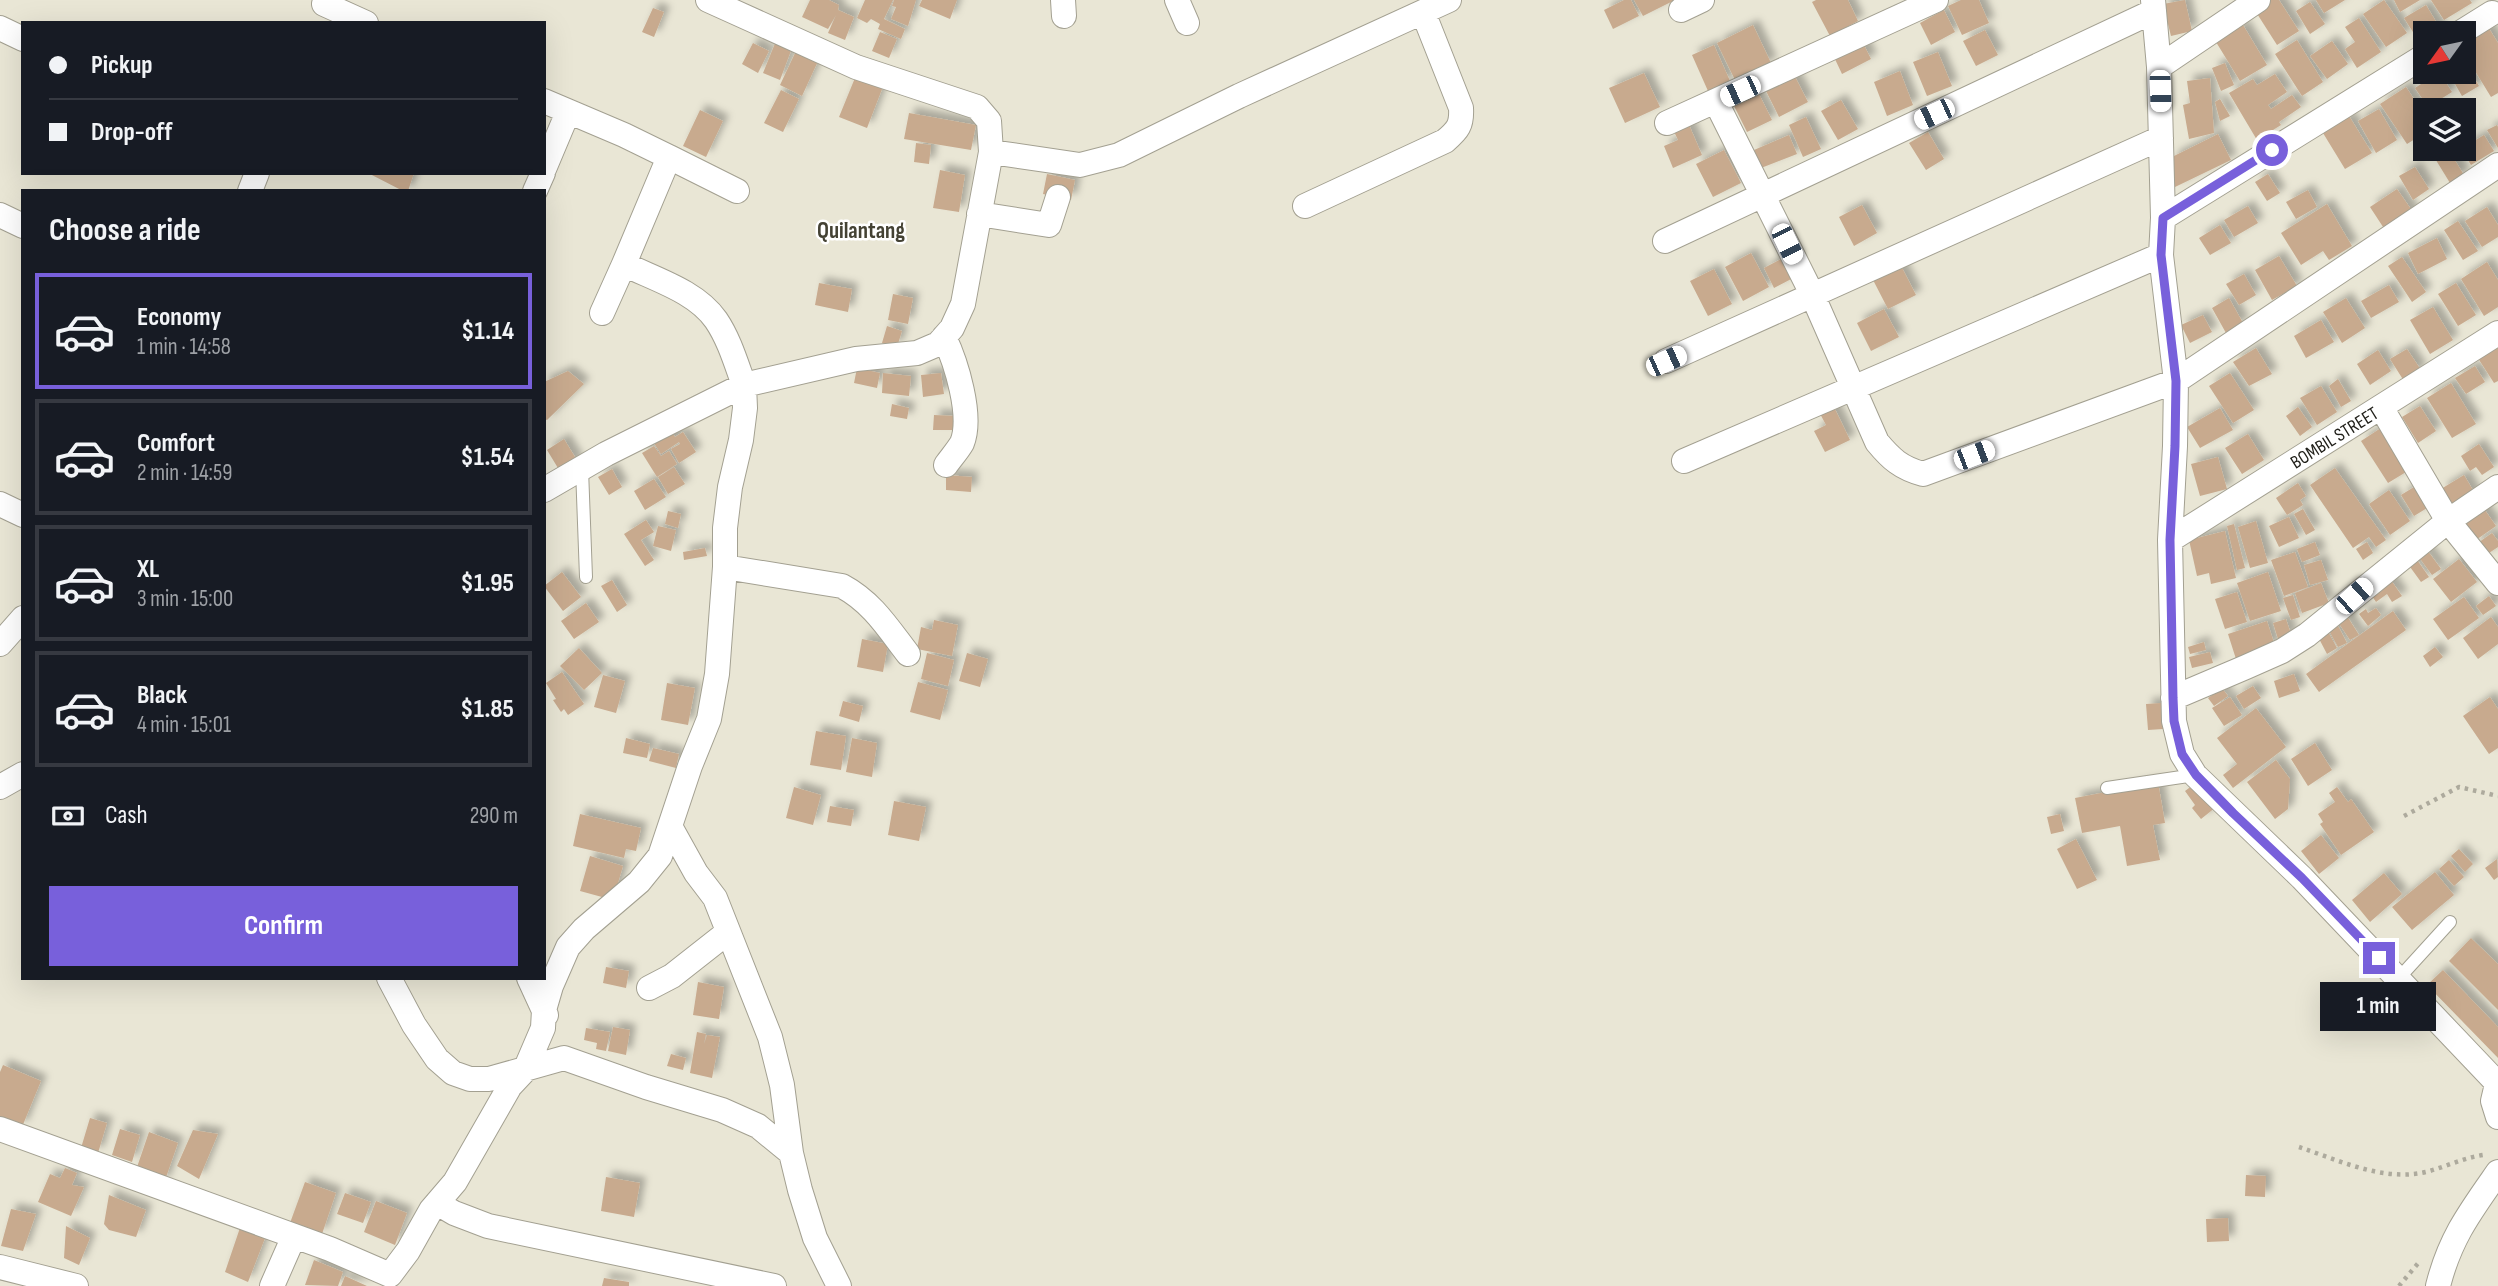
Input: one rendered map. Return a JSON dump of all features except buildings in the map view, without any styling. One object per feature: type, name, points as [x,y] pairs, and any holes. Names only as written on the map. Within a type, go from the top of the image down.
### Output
[{"type":"street","points":[[546,490],[617,448],[744,385],[856,359],[917,353],[937,344],[944,337],[952,328],[963,304],[991,152],[992,133],[989,121],[977,107],[856,67],[708,0]]},
{"type":"street","points":[[1177,0],[1187,23]]},
{"type":"street","points":[[991,152],[1080,165],[1119,155],[1239,96],[1449,0]]},
{"type":"street","points":[[1667,123],[1936,0]]},
{"type":"street","points":[[2159,67],[2258,0]]},
{"type":"street","points":[[1665,241],[2153,6],[2159,67],[2163,218],[2161,255],[2176,381],[2170,540],[2174,721],[2182,754],[2196,775],[2302,878],[2498,1084],[2493,1101],[2498,1117]]},
{"type":"street","points":[[322,9],[360,21]]},
{"type":"street","points":[[1305,206],[1445,141],[1458,130],[1462,122],[1461,108],[1423,12]]},
{"type":"street","points":[[2476,22],[2491,12]]},
{"type":"street","points":[[0,28],[21,38]]},
{"type":"street","points":[[2163,218],[2413,63]]},
{"type":"street","points":[[546,102],[624,135],[737,191]]},
{"type":"street","points":[[1716,102],[1812,294],[1877,442],[1894,462],[1923,474],[2176,381],[2498,165]]},
{"type":"street","points":[[546,164],[568,112]]},
{"type":"street","points":[[1666,361],[2161,138]]},
{"type":"street","points":[[602,313],[669,157]]},
{"type":"street","points":[[979,214],[1049,225],[1058,197]]},
{"type":"street","points":[[0,215],[21,225]]},
{"type":"street","points":[[1684,461],[2161,255]]},
{"type":"street","points":[[0,1129],[294,1236],[387,1281],[437,1203],[456,1182],[510,1086],[525,1070],[543,1028],[544,1010],[551,986],[568,947],[584,929],[639,882],[660,856],[709,719],[717,674],[725,567],[725,528],[730,487],[741,440],[745,408],[744,385],[715,318],[688,295],[624,264]]},
{"type":"street","name":"BOMBIL STREET","points":[[2170,540],[2498,333]]},
{"type":"street","points":[[944,337],[953,356],[966,407],[962,442],[946,465]]},
{"type":"street","points":[[2381,407],[2448,521],[2498,583]]},
{"type":"street","points":[[2173,698],[2281,651],[2307,635],[2448,521],[2498,487]]},
{"type":"street","points":[[0,504],[21,514]]},
{"type":"street","points":[[725,567],[842,586],[873,607],[908,654]]},
{"type":"street","points":[[0,644],[21,620]]},
{"type":"street","points":[[0,787],[21,775]]},
{"type":"street","points":[[670,828],[696,873],[716,898],[770,1037],[782,1084],[791,1153],[815,1238],[839,1286]]},
{"type":"street","points":[[649,988],[672,976],[728,932]]},
{"type":"street","points":[[390,980],[414,1025],[437,1059],[453,1073],[470,1079],[489,1079],[564,1058],[722,1110],[758,1126],[791,1153]]},
{"type":"street","points":[[530,980],[564,1058]]},
{"type":"street","points":[[2438,1286],[2446,1256],[2495,1163]]},
{"type":"street","points":[[437,1203],[454,1213],[488,1226],[774,1286]]},
{"type":"street","points":[[272,1286],[294,1236]]},
{"type":"street","points":[[0,1267],[76,1286]]},
{"type":"lane","points":[[582,469],[586,578]]},
{"type":"lane","points":[[2107,788],[2196,775]]},
{"type":"lane","points":[[2399,978],[2450,922]]},
{"type":"path","points":[[2404,816],[2459,787],[2498,796]]},
{"type":"path","points":[[2299,1147],[2375,1172],[2424,1173],[2476,1156],[2495,1163]]},
{"type":"district","name":"Quilantang","points":[[861,230]]},
{"type":"route","points":[[2272,150],[2163,218],[2161,255],[2176,381],[2170,540],[2174,721],[2182,754],[2196,775],[2302,878],[2379,958]]}]
